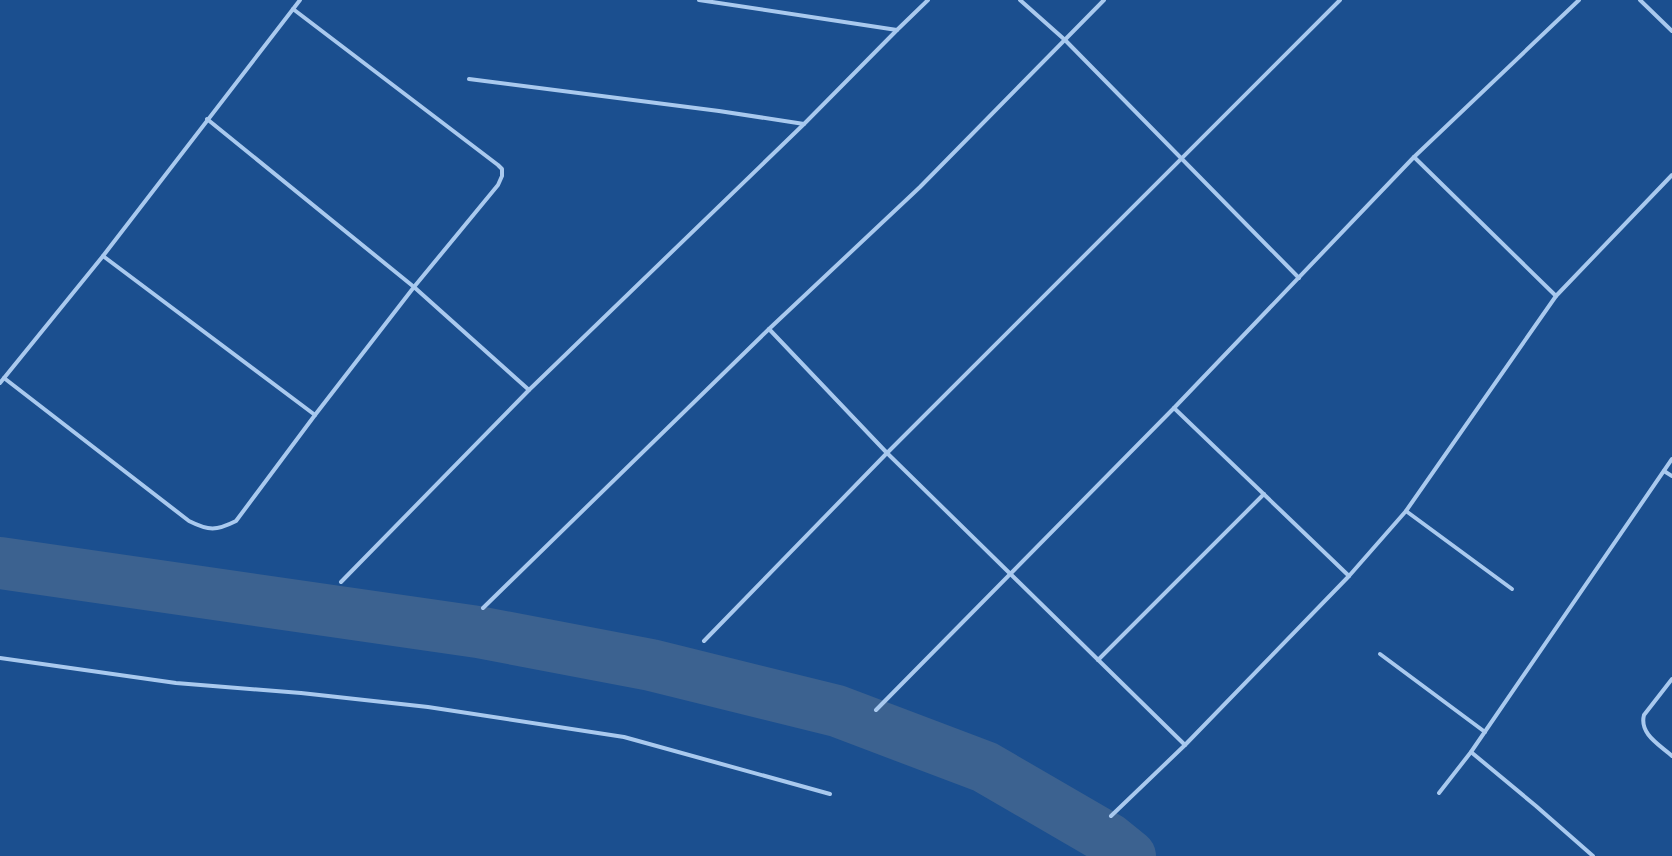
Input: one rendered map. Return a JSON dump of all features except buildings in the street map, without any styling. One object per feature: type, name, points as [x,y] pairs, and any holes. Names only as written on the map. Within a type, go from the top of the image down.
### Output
[{"type":"street","points":[[0,383],[103,256],[300,0]]},
{"type":"street","points":[[699,0],[897,30]]},
{"type":"street","points":[[341,582],[529,390],[804,124],[928,0]]},
{"type":"street","points":[[1020,0],[1065,40],[1299,278]]},
{"type":"street","points":[[483,608],[769,329],[920,187],[1104,0]]},
{"type":"street","points":[[704,641],[887,453],[1340,0]]},
{"type":"street","points":[[876,710],[1174,408],[1414,157],[1579,0]]},
{"type":"street","points":[[1640,0],[1672,31]]},
{"type":"street","points":[[4,378],[189,521],[204,528],[222,528],[236,521],[315,415],[414,287],[498,185],[502,176],[502,169],[293,9]]},
{"type":"street","points":[[469,79],[719,111],[804,124]]},
{"type":"street","points":[[207,119],[414,287],[529,390]]},
{"type":"street","points":[[1414,157],[1556,296]]},
{"type":"street","points":[[1111,816],[1185,745],[1349,576],[1406,511],[1556,296],[1672,175]]},
{"type":"street","points":[[103,256],[315,415]]},
{"type":"street","points":[[769,329],[887,453],[1185,745]]},
{"type":"street","points":[[1174,408],[1349,576]]},
{"type":"street","points":[[1439,793],[1472,752],[1672,459]]},
{"type":"street","points":[[1664,471],[1672,476]]},
{"type":"street","points":[[1098,660],[1264,494]]},
{"type":"street","points":[[1406,511],[1512,589]]},
{"type":"street","points":[[1380,654],[1485,732]]},
{"type":"street","points":[[0,658],[176,683],[301,692],[428,707],[624,737],[830,794]]},
{"type":"street","points":[[1672,679],[1644,715],[1642,723],[1645,732],[1672,756]]},
{"type":"street","points":[[1472,752],[1592,856]]},
{"type":"waterway","points":[[0,563],[478,632],[651,665],[837,711],[985,767],[1109,839],[1130,856]]}]
